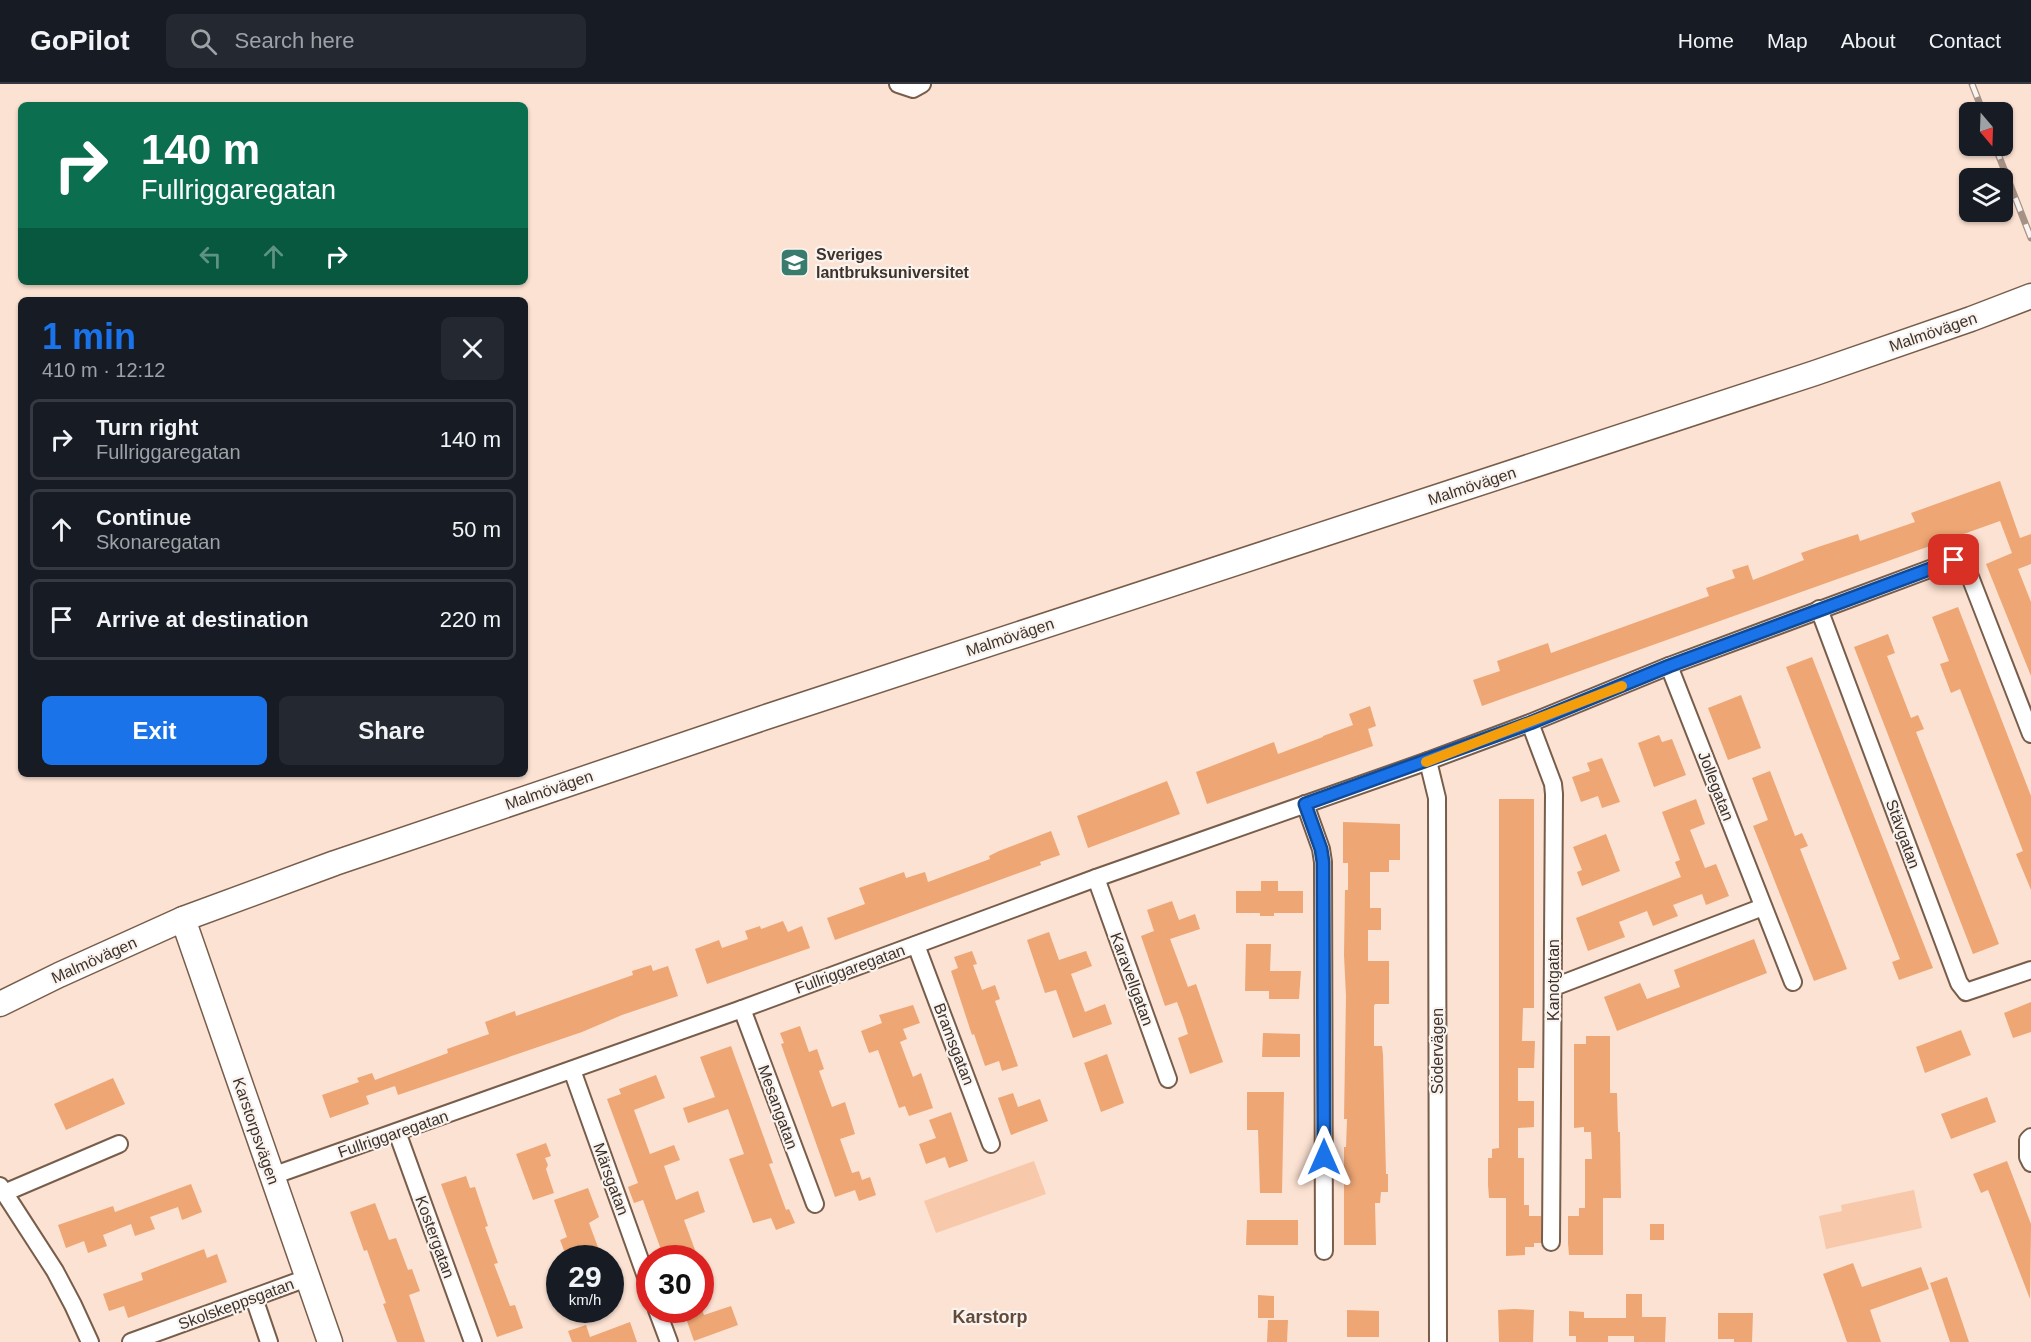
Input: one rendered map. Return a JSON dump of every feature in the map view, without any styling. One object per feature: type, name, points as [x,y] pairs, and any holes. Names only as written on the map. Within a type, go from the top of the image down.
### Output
[{"type":"main road","name":"Malmövägen","points":[[0,1004],[183,919],[335,862],[752,721],[1781,384],[2031,296]]},
{"type":"main road","name":"Karstorpsvägen","points":[[183,919],[330,1342]]},
{"type":"street","points":[[898,84],[913,89],[922,84]]},
{"type":"street","name":"Fullriggaregatan","points":[[272,1176],[742,1009],[1096,878],[1428,761],[1530,723],[1669,666],[1954,560],[1961,560],[1967,569],[2031,734]]},
{"type":"street","name":"Stävgatan","points":[[1819,609],[1959,983],[1966,992],[2031,970]]},
{"type":"street","name":"Jollegatan","points":[[1669,666],[1793,982]]},
{"type":"street","name":"Kanotgatan","points":[[1530,723],[1554,794],[1551,1242]]},
{"type":"street","name":"Södervägen","points":[[1428,761],[1437,798],[1438,1342]]},
{"type":"street","points":[[1305,804],[1321,849],[1323,862],[1324,1251]]},
{"type":"street","name":"Karavellgatan","points":[[1096,878],[1168,1079]]},
{"type":"street","points":[[1554,987],[1763,907]]},
{"type":"street","name":"Bramsgatan","points":[[916,945],[991,1144]]},
{"type":"street","name":"Mesangatan","points":[[742,1009],[815,1204]]},
{"type":"street","name":"Märsgatan","points":[[572,1070],[636,1249]]},
{"type":"street","name":"Kostergatan","points":[[397,1132],[473,1342]]},
{"type":"street","points":[[2031,1137],[2028,1140],[2028,1157],[2031,1163]]},
{"type":"street","points":[[90,1342],[55,1271],[2,1189],[119,1144]]},
{"type":"street","name":"Skolskeppsgatan","points":[[131,1342],[307,1278]]},
{"type":"street","points":[[254,1298],[269,1342]]},
{"type":"street","points":[[662,1323],[669,1342]]},
{"type":"shaded area","points":[[1034,1161],[1046,1194],[936,1233],[924,1201]]},
{"type":"shaded area","points":[[1914,1190],[1922,1228],[1826,1249],[1819,1216],[1842,1211],[1841,1205]]},
{"type":"building","points":[[2000,481],[2020,538],[2031,534],[2031,564],[2018,569],[2031,602],[2031,676],[1986,564],[2012,553],[2000,521],[1482,706],[1473,680],[1500,671],[1497,661],[1548,643],[1551,653],[1709,596],[1706,588],[1735,578],[1732,570],[1748,565],[1753,580],[1804,560],[1801,553],[1858,534],[1860,541],[1915,522],[1911,513]]},
{"type":"building","points":[[1958,607],[2031,796],[2031,890],[2016,854],[2023,851],[1960,689],[1951,693],[1940,664],[1949,661],[1932,617]]},
{"type":"building","points":[[1888,634],[1895,653],[1887,656],[1911,718],[1918,715],[1924,729],[1916,732],[1999,944],[1973,954],[1854,647]]},
{"type":"building","points":[[1812,657],[1933,968],[1899,980],[1892,962],[1900,959],[1786,667]]},
{"type":"building","points":[[1741,695],[1761,748],[1728,760],[1708,708]]},
{"type":"building","points":[[1370,706],[1376,726],[1368,729],[1373,746],[1207,804],[1196,772],[1274,742],[1278,754],[1323,737],[1353,725],[1349,714]]},
{"type":"building","points":[[1659,735],[1662,742],[1672,739],[1686,775],[1654,787],[1638,743]]},
{"type":"building","points":[[1602,758],[1620,802],[1602,808],[1598,796],[1581,802],[1572,777],[1590,771],[1587,763]]},
{"type":"building","points":[[1770,771],[1795,836],[1802,833],[1808,846],[1800,849],[1847,969],[1814,981],[1753,826],[1768,820],[1752,778]]},
{"type":"building","points":[[1167,781],[1180,814],[1088,848],[1077,816]]},
{"type":"building","points":[[1499,799],[1534,799],[1534,1008],[1523,1008],[1522,1041],[1535,1041],[1534,1068],[1518,1068],[1518,1101],[1534,1101],[1534,1127],[1518,1128],[1518,1158],[1524,1158],[1524,1205],[1529,1205],[1529,1216],[1541,1216],[1541,1243],[1534,1243],[1534,1247],[1525,1247],[1525,1255],[1506,1256],[1506,1198],[1489,1198],[1488,1185],[1488,1158],[1492,1158],[1492,1149],[1499,1148]]},
{"type":"building","points":[[1696,799],[1705,824],[1690,830],[1705,868],[1716,864],[1729,896],[1706,905],[1702,894],[1673,905],[1678,916],[1653,926],[1647,911],[1619,922],[1625,937],[1588,951],[1576,918],[1681,877],[1675,862],[1680,860],[1662,812]]},
{"type":"building","points":[[1343,822],[1400,824],[1400,860],[1389,860],[1389,872],[1370,872],[1370,908],[1381,908],[1381,930],[1368,930],[1368,961],[1389,961],[1389,1004],[1375,1004],[1374,1006],[1374,1046],[1382,1046],[1383,1055],[1386,1174],[1388,1174],[1388,1192],[1381,1192],[1380,1203],[1375,1203],[1376,1245],[1344,1245],[1344,1147],[1346,1147],[1347,1119],[1344,1119],[1346,996],[1344,955],[1345,890],[1348,890],[1348,863],[1343,863]]},
{"type":"building","points":[[1051,831],[1060,855],[1040,862],[1041,865],[835,940],[827,918],[865,904],[859,888],[904,872],[906,878],[925,872],[928,882],[990,859],[989,856],[999,851]]},
{"type":"building","points":[[1606,834],[1620,871],[1582,886],[1577,872],[1582,870],[1573,847]]},
{"type":"building","points":[[1261,881],[1278,881],[1278,891],[1303,891],[1303,913],[1274,913],[1274,916],[1260,916],[1260,913],[1236,913],[1236,891],[1261,891]]},
{"type":"building","points":[[1172,901],[1179,920],[1195,914],[1200,929],[1170,939],[1188,987],[1196,984],[1223,1062],[1190,1074],[1178,1038],[1188,1034],[1183,1018],[1177,1002],[1165,1006],[1141,936],[1154,931],[1147,910]]},
{"type":"building","points":[[783,921],[788,932],[802,926],[810,948],[707,984],[695,949],[719,940],[722,948],[748,939],[745,931],[760,926],[761,929]]},
{"type":"building","points":[[1049,932],[1059,960],[1086,951],[1092,966],[1071,974],[1085,1012],[1105,1004],[1112,1024],[1073,1038],[1056,990],[1045,993],[1027,940]]},
{"type":"building","points":[[1754,939],[1767,973],[1617,1031],[1604,997],[1640,983],[1647,999],[1680,987],[1674,970]]},
{"type":"building","points":[[1246,944],[1271,944],[1270,971],[1301,971],[1299,999],[1269,999],[1269,991],[1245,991]]},
{"type":"building","points":[[972,951],[977,964],[973,965],[982,990],[995,985],[1000,999],[995,1001],[1018,1066],[1002,1071],[999,1061],[985,1066],[974,1034],[972,1035],[951,971],[958,968],[954,957]]},
{"type":"building","points":[[651,965],[653,971],[668,966],[678,996],[622,1015],[582,1032],[398,1095],[395,1086],[366,1096],[369,1104],[330,1118],[322,1095],[359,1082],[357,1078],[372,1073],[375,1080],[448,1053],[447,1049],[489,1034],[485,1022],[515,1011],[516,1016],[633,975],[632,971]]},
{"type":"building","points":[[2031,1002],[2031,1032],[2013,1038],[2004,1013]]},
{"type":"building","points":[[913,1005],[920,1023],[903,1029],[907,1039],[900,1042],[913,1077],[921,1073],[933,1108],[909,1116],[905,1106],[899,1108],[878,1050],[869,1053],[861,1031],[882,1023],[879,1015]]},
{"type":"building","points":[[800,1026],[809,1052],[817,1049],[824,1069],[819,1071],[832,1107],[845,1102],[855,1134],[840,1139],[852,1173],[859,1171],[862,1180],[870,1177],[876,1195],[859,1201],[855,1190],[835,1197],[781,1044],[784,1043],[780,1033]]},
{"type":"building","points":[[1961,1030],[1971,1055],[1925,1073],[1916,1047]]},
{"type":"building","points":[[1263,1033],[1300,1034],[1300,1057],[1262,1057]]},
{"type":"building","points":[[1586,1036],[1610,1036],[1610,1093],[1617,1093],[1621,1198],[1603,1198],[1603,1255],[1569,1255],[1568,1216],[1579,1216],[1579,1208],[1585,1208],[1585,1159],[1592,1159],[1591,1132],[1584,1132],[1584,1127],[1574,1128],[1574,1044],[1586,1044]]},
{"type":"building","points":[[731,1046],[773,1163],[769,1164],[786,1210],[789,1209],[795,1223],[776,1230],[771,1218],[753,1223],[729,1159],[744,1154],[728,1109],[688,1123],[683,1108],[715,1097],[700,1057]]},
{"type":"building","points":[[1107,1054],[1124,1103],[1101,1112],[1084,1063]]},
{"type":"building","points":[[656,1075],[665,1098],[634,1110],[650,1154],[674,1145],[680,1160],[664,1166],[676,1200],[698,1191],[705,1212],[684,1220],[693,1245],[659,1245],[643,1200],[634,1203],[628,1187],[638,1183],[607,1099],[621,1094],[619,1089]]},
{"type":"building","points":[[113,1078],[125,1104],[66,1130],[54,1104]]},
{"type":"building","points":[[1247,1092],[1284,1092],[1282,1193],[1260,1193],[1258,1130],[1247,1130]]},
{"type":"building","points":[[1013,1093],[1018,1107],[1040,1099],[1048,1121],[1011,1135],[998,1098]]},
{"type":"building","points":[[1987,1097],[1996,1122],[1951,1139],[1941,1114]]},
{"type":"building","points":[[951,1112],[968,1161],[949,1168],[945,1157],[926,1164],[919,1144],[936,1138],[929,1120]]},
{"type":"building","points":[[546,1143],[551,1156],[545,1158],[548,1165],[546,1169],[554,1193],[533,1200],[516,1154]]},
{"type":"building","points":[[2007,1161],[2031,1224],[2030,1299],[1988,1190],[1981,1193],[1973,1174]]},
{"type":"building","points":[[466,1176],[470,1188],[475,1187],[488,1226],[485,1227],[498,1263],[494,1264],[510,1306],[515,1305],[523,1328],[497,1337],[441,1184]]},
{"type":"building","points":[[191,1184],[202,1212],[182,1220],[178,1207],[150,1217],[155,1229],[135,1236],[131,1224],[103,1235],[107,1246],[88,1253],[84,1241],[66,1248],[58,1225],[113,1206],[115,1212]]},
{"type":"building","points":[[588,1188],[599,1217],[589,1223],[597,1245],[562,1245],[560,1240],[567,1237],[554,1200]]},
{"type":"building","points":[[375,1203],[389,1240],[396,1238],[408,1270],[412,1269],[420,1291],[409,1295],[425,1342],[397,1342],[383,1304],[386,1303],[367,1250],[364,1251],[350,1212]]},
{"type":"building","points":[[1247,1220],[1298,1220],[1298,1245],[1246,1245]]},
{"type":"building","points":[[1650,1224],[1664,1224],[1664,1240],[1650,1240]]},
{"type":"building","points":[[204,1249],[207,1258],[217,1254],[227,1282],[128,1318],[124,1306],[109,1311],[103,1294],[143,1280],[141,1273]]},
{"type":"building","points":[[1853,1263],[1862,1287],[1921,1267],[1929,1289],[1870,1310],[1881,1342],[1847,1342],[1823,1274]]},
{"type":"building","points":[[1947,1277],[1969,1342],[1950,1342],[1930,1283]]},
{"type":"building","points":[[1626,1294],[1642,1294],[1642,1317],[1666,1317],[1665,1342],[1634,1342],[1634,1336],[1608,1336],[1608,1342],[1576,1342],[1576,1336],[1569,1336],[1569,1311],[1584,1312],[1584,1318],[1626,1318]]},
{"type":"building","points":[[1258,1295],[1274,1296],[1274,1318],[1258,1318]]},
{"type":"building","points":[[731,1306],[738,1325],[694,1341],[688,1323],[714,1323],[714,1312]]},
{"type":"building","points":[[1347,1310],[1379,1311],[1379,1337],[1347,1337]]},
{"type":"building","points":[[1498,1310],[1534,1310],[1533,1342],[1499,1342]]},
{"type":"building","points":[[1718,1313],[1753,1313],[1752,1342],[1718,1339]]},
{"type":"building","points":[[1268,1320],[1288,1320],[1287,1342],[1267,1342]]},
{"type":"building","points":[[630,1322],[637,1342],[572,1342],[568,1331],[586,1325],[590,1337]]},
{"type":"railway","points":[[1972,84],[1979,102]]},
{"type":"railway","points":[[1999,156],[2031,238]]},
{"type":"slow traffic","points":[[1426,762],[1622,686]]},
{"type":"place","name":"Sveriges lantbruksuniversitet","points":[[795,263]]},
{"type":"district","name":"Karstorp","points":[[990,1317]]},
{"type":"route","points":[[1324,1157],[1323,862],[1321,849],[1305,804],[1530,723],[1669,666],[1954,560]]}]
